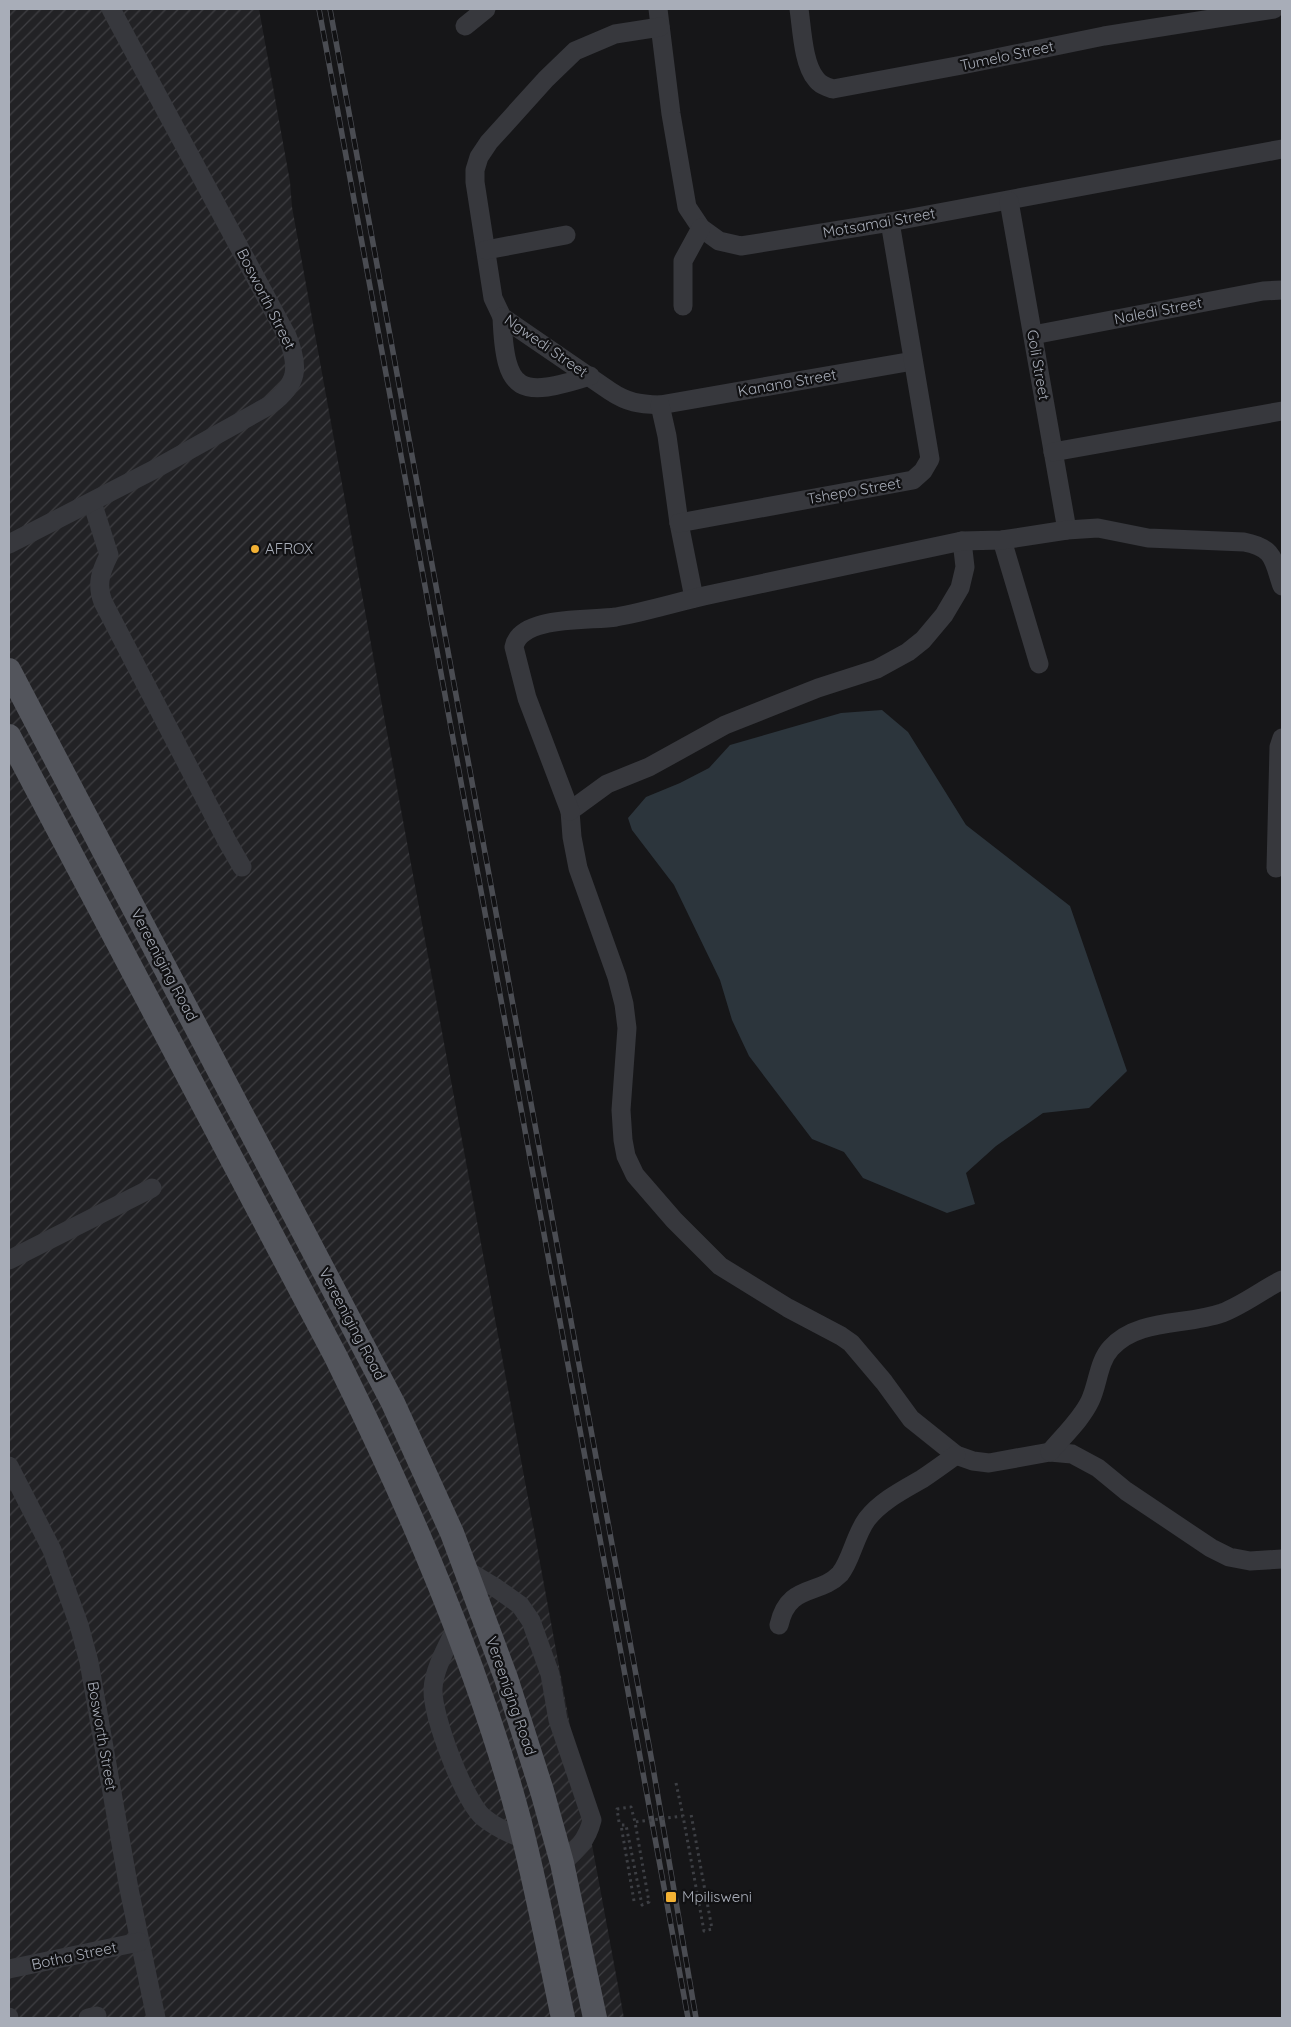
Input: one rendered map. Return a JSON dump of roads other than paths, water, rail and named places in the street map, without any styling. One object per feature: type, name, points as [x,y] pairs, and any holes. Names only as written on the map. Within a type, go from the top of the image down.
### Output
[{"type":"main road","name":"Vereeniging Road","points":[[9,670],[393,1403],[452,1533],[506,1678],[542,1791],[562,1863],[595,2018]]},
{"type":"main road","name":"Vereeniging Road","points":[[9,736],[336,1357],[390,1468],[456,1628],[475,1679],[502,1763],[523,1839],[564,2018]]},
{"type":"street","name":"Bosworth Street","points":[[9,544],[157,468],[270,405],[283,395],[292,384],[295,371],[295,358],[287,336],[111,9]]},
{"type":"street","points":[[465,26],[486,9]]},
{"type":"street","name":"Tumelo Street","points":[[799,9],[808,64],[816,80],[824,86],[834,89],[962,65],[1197,15],[1274,9]]},
{"type":"street","name":"Motsamai Street","points":[[659,18],[671,114],[687,207],[700,228],[720,241],[741,246],[1009,201],[1282,149]]},
{"type":"street","name":"Ngwedi Street","points":[[659,18],[574,51],[527,99],[489,142],[479,157],[475,170],[475,182],[493,298],[502,318],[562,360],[590,376],[623,399],[637,404],[660,405]]},
{"type":"street","name":"Goli Street","points":[[1009,201],[1067,530]]},
{"type":"street","name":"Tshepo Street","points":[[679,523],[913,480],[923,471],[930,459],[890,222]]},
{"type":"street","points":[[683,306],[682,261],[700,228]]},
{"type":"street","points":[[486,250],[566,235]]},
{"type":"street","name":"Naledi Street","points":[[1033,335],[1263,291],[1282,290]]},
{"type":"street","points":[[502,318],[505,359],[511,374],[517,382],[525,387],[536,389],[556,386],[590,376]]},
{"type":"street","name":"Kanana Street","points":[[660,405],[913,361]]},
{"type":"street","points":[[660,405],[667,436],[679,523],[694,598]]},
{"type":"street","points":[[1054,452],[1282,412]]},
{"type":"street","points":[[92,502],[109,554],[102,567],[100,578],[99,592],[103,602],[226,841],[242,867]]},
{"type":"street","points":[[1282,586],[1272,557],[1260,545],[1244,542],[1148,538],[1098,528],[1067,530],[1002,540],[962,541],[694,598],[643,612],[537,625],[524,631],[516,638],[514,647],[527,698],[570,811],[572,837],[578,868],[617,977],[624,1004],[627,1028],[621,1110],[622,1140],[629,1165],[635,1175],[674,1220],[720,1266],[788,1308],[851,1343],[884,1382],[911,1419],[956,1455],[988,1463],[1050,1452],[1072,1454],[1087,1462],[1126,1491],[1211,1548],[1230,1557],[1250,1561],[1282,1559]]},
{"type":"street","points":[[1002,540],[1039,664]]},
{"type":"street","points":[[570,811],[607,784],[649,767],[725,725],[818,688],[877,669],[908,652],[923,640],[944,615],[960,588],[965,568],[962,541]]},
{"type":"street","points":[[1276,868],[1279,747],[1282,738]]},
{"type":"street","points":[[9,1260],[152,1188]]},
{"type":"street","points":[[1050,1452],[1085,1410],[1095,1390],[1105,1356],[1117,1342],[1131,1332],[1145,1328],[1189,1322],[1221,1314],[1282,1280]]},
{"type":"street","points":[[779,1625],[781,1613],[789,1602],[804,1592],[839,1575],[866,1520],[878,1508],[956,1455]]},
{"type":"street","name":"Bosworth Street","points":[[9,1466],[52,1550],[79,1625],[89,1662],[139,1942],[156,2018]]},
{"type":"street","points":[[466,1570],[496,1588],[520,1606],[531,1621],[550,1674],[558,1720],[592,1820],[589,1831],[579,1848],[562,1863]]},
{"type":"street","points":[[456,1628],[439,1666],[433,1689],[435,1704],[449,1750],[466,1793],[474,1806],[483,1816],[502,1830],[523,1839]]},
{"type":"street","name":"Botha Street","points":[[9,1969],[139,1942]]},
{"type":"railway","points":[[319,9],[688,2018]]},
{"type":"railway","points":[[330,9],[652,1762],[696,2018]]},
{"type":"place","name":"AFROX","points":[[255,549]]},
{"type":"place","name":"Mpilisweni","points":[[671,1897]]}]
